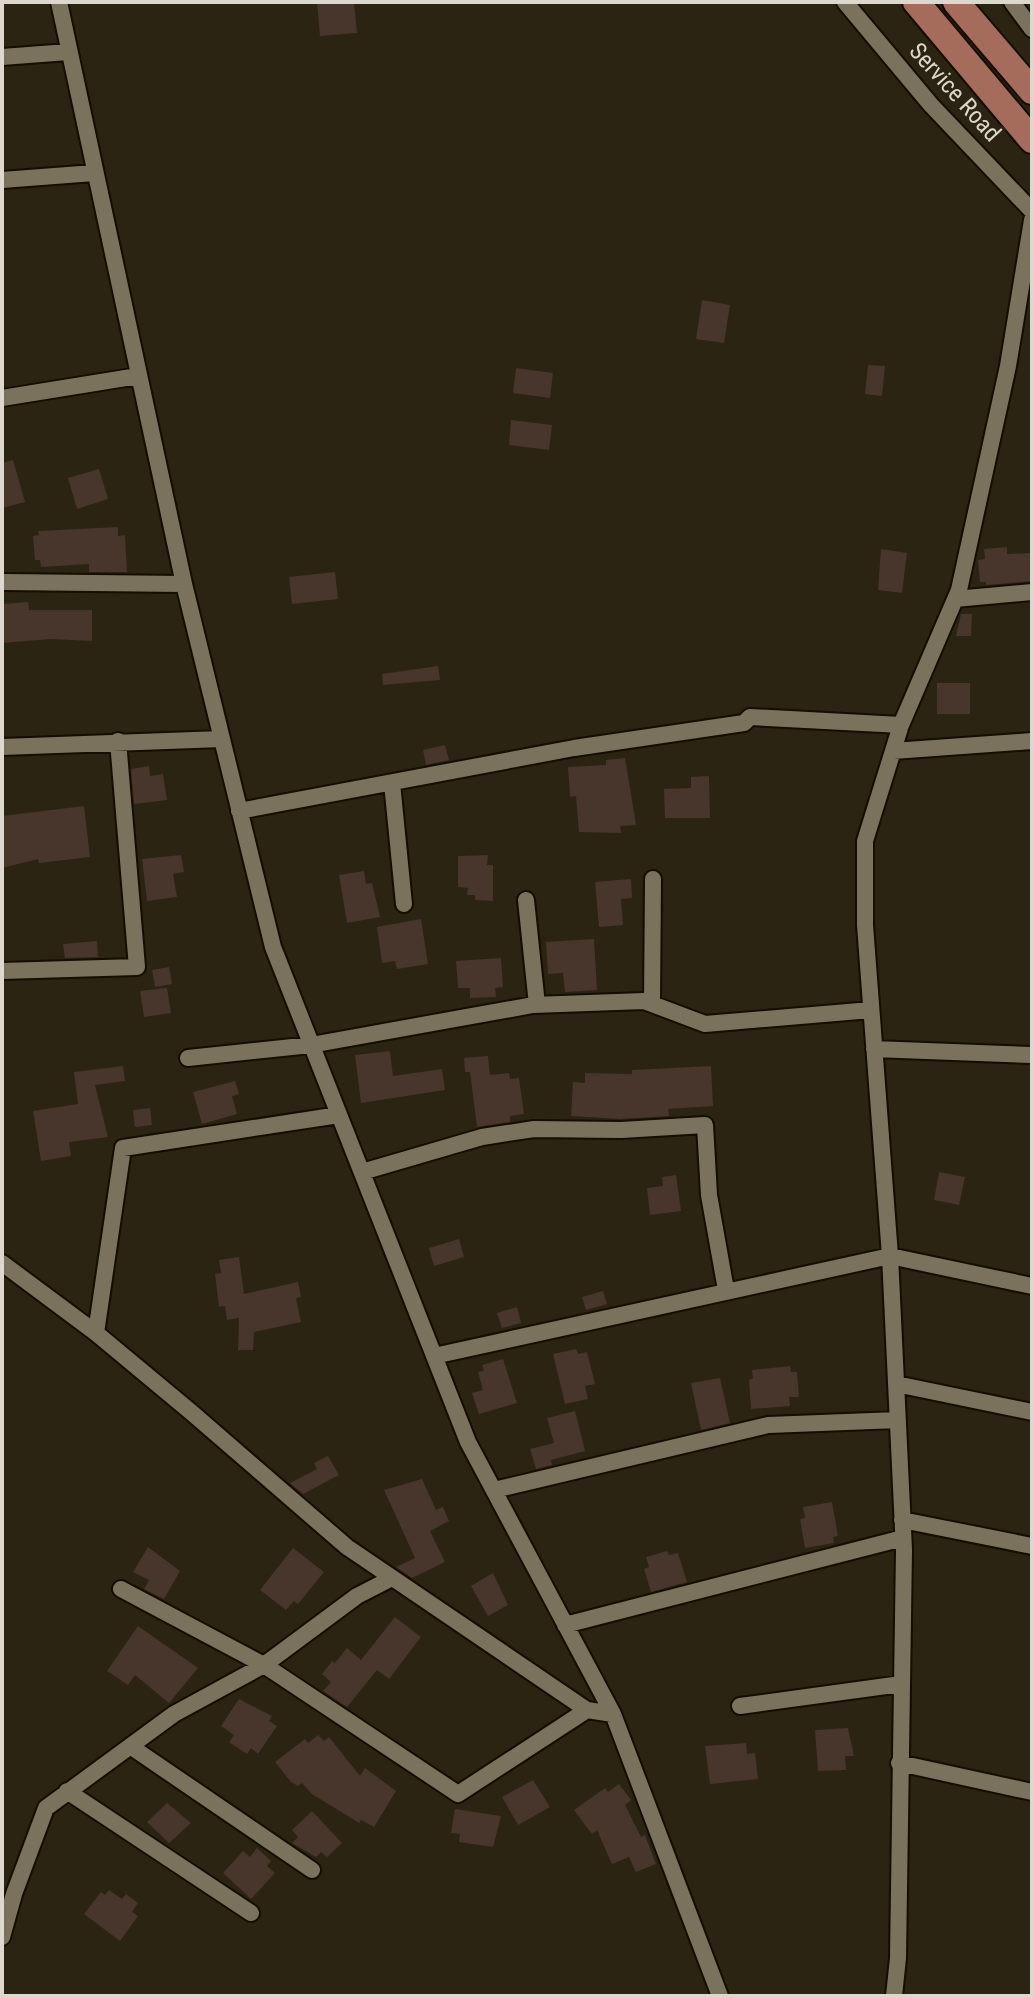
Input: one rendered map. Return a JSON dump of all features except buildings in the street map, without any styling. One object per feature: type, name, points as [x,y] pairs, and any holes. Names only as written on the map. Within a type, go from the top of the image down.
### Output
[{"type":"main road","points":[[916,2],[1032,140]]},
{"type":"main road","points":[[956,2],[1032,91]]},
{"type":"street","points":[[59,2],[184,584],[273,947],[468,1442],[613,1714],[720,1996]]},
{"type":"street","name":"Service Road","points":[[845,2],[931,105],[1032,211]]},
{"type":"street","points":[[1012,2],[1032,29]]},
{"type":"street","points":[[2,57],[68,52]]},
{"type":"street","points":[[2,180],[94,173]]},
{"type":"street","points":[[894,1996],[898,1958],[903,1538],[890,1256],[865,925],[865,841],[901,725],[955,599],[1008,366],[1032,220]]},
{"type":"street","points":[[2,398],[138,376]]},
{"type":"street","points":[[2,582],[184,584]]},
{"type":"street","points":[[955,599],[1032,592]]},
{"type":"street","points":[[239,811],[574,748],[744,723],[750,717],[901,725]]},
{"type":"street","points":[[2,747],[222,739]]},
{"type":"street","points":[[2,971],[137,967],[118,741]]},
{"type":"street","points":[[893,751],[1032,741]]},
{"type":"street","points":[[392,783],[404,904]]},
{"type":"street","points":[[652,1004],[653,879]]},
{"type":"street","points":[[526,900],[537,1005]]},
{"type":"street","points":[[188,1058],[311,1045],[537,1005],[644,1001],[705,1024],[871,1010]]},
{"type":"street","points":[[874,1049],[1032,1055]]},
{"type":"street","points":[[96,1333],[123,1148],[339,1115]]},
{"type":"street","points":[[362,1172],[482,1137],[534,1129],[621,1130],[705,1125],[709,1195],[726,1290]]},
{"type":"street","points":[[434,1356],[890,1256],[1032,1286]]},
{"type":"street","points":[[2,1263],[96,1333],[347,1547],[587,1710],[613,1714]]},
{"type":"street","points":[[896,1384],[1032,1412]]},
{"type":"street","points":[[494,1490],[768,1425],[898,1420]]},
{"type":"street","points":[[902,1520],[1032,1546]]},
{"type":"street","points":[[565,1625],[903,1538]]},
{"type":"street","points":[[2,1937],[14,1894],[46,1808],[174,1714],[264,1665],[357,1596],[392,1578]]},
{"type":"street","points":[[121,1589],[264,1665],[458,1794],[587,1710]]},
{"type":"street","points":[[740,1706],[901,1684]]},
{"type":"street","points":[[130,1746],[312,1870]]},
{"type":"street","points":[[899,1763],[1032,1792]]},
{"type":"street","points":[[67,1791],[251,1913]]}]
